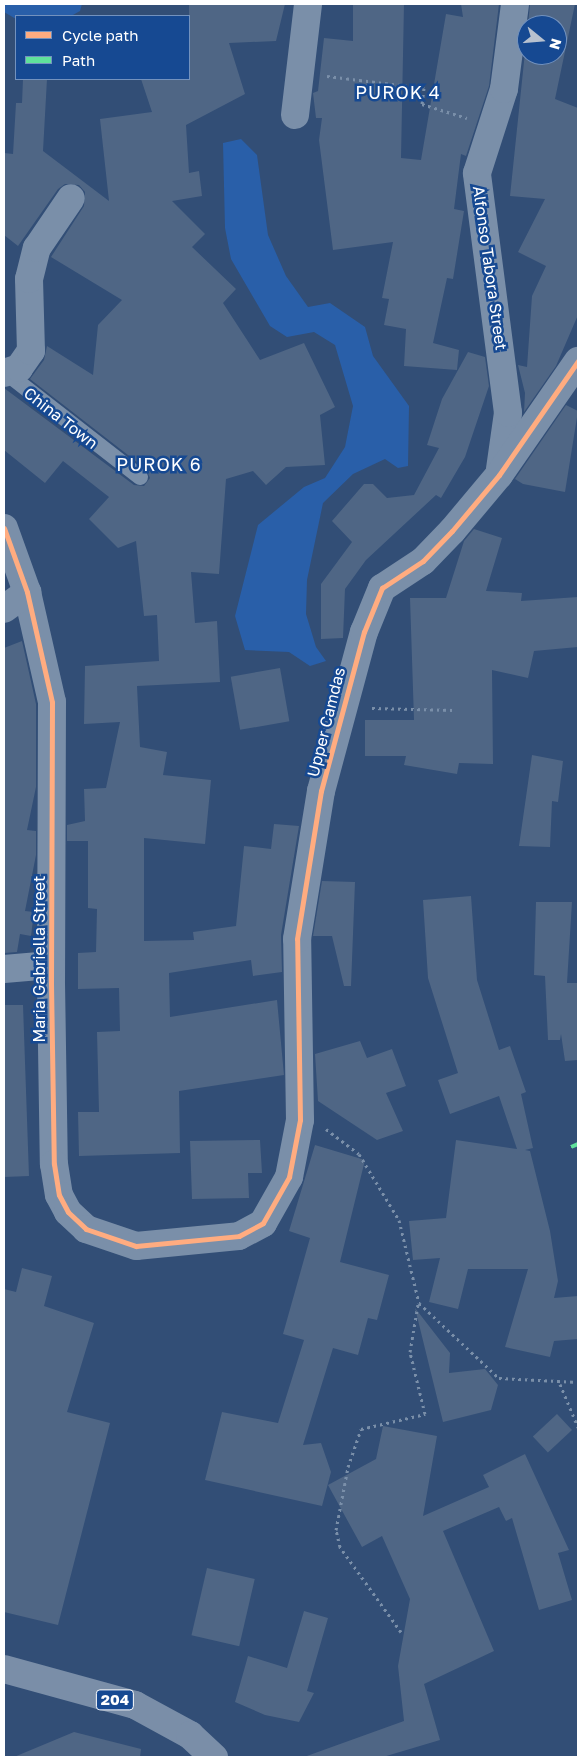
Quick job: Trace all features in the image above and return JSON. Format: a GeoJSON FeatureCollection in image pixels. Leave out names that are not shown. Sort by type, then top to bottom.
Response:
{"type":"FeatureCollection","features":[{"type":"Feature","properties":{"kind":"highway","name":"204"},"geometry":{"type":"LineString","coordinates":[[4,1669],[135,1705],[190,1734],[214,1757]]}},
{"type":"Feature","properties":{"kind":"street"},"geometry":{"type":"LineString","coordinates":[[295,115],[308,4]]}},
{"type":"Feature","properties":{"kind":"street","name":"Alfonso Tabora Street"},"geometry":{"type":"LineString","coordinates":[[499,475],[508,413],[477,172],[504,89],[515,4]]}},
{"type":"Feature","properties":{"kind":"street"},"geometry":{"type":"LineString","coordinates":[[6,374],[31,351],[29,279],[37,248],[71,198]]}},
{"type":"Feature","properties":{"kind":"street","name":"Upper Camdas"},"geometry":{"type":"LineString","coordinates":[[239,1236],[263,1222],[289,1177],[300,1120],[298,939],[321,792],[341,707],[382,588],[423,561],[499,475],[578,362]]}},
{"type":"Feature","properties":{"kind":"street","name":"Maria Gabriella Street"},"geometry":{"type":"LineString","coordinates":[[4,528],[27,592],[52,702],[51,965],[54,1164],[59,1195],[68,1212],[86,1229],[136,1246],[239,1236]]}},
{"type":"Feature","properties":{"kind":"street"},"geometry":{"type":"LineString","coordinates":[[4,609],[27,592]]}},
{"type":"Feature","properties":{"kind":"street"},"geometry":{"type":"LineString","coordinates":[[4,969],[51,965]]}},
{"type":"Feature","properties":{"kind":"lane","name":"China Town"},"geometry":{"type":"LineString","coordinates":[[6,374],[140,477]]}},
{"type":"Feature","properties":{"kind":"path"},"geometry":{"type":"LineString","coordinates":[[299,73],[424,88],[422,104],[492,126]]}},
{"type":"Feature","properties":{"kind":"path"},"geometry":{"type":"LineString","coordinates":[[341,707],[454,710]]}},
{"type":"Feature","properties":{"kind":"path"},"geometry":{"type":"LineString","coordinates":[[325,1127],[359,1154],[399,1220],[418,1303],[410,1352],[425,1414],[361,1428],[348,1467],[336,1530],[340,1547],[401,1632]]}},
{"type":"Feature","properties":{"kind":"path"},"geometry":{"type":"LineString","coordinates":[[418,1303],[499,1378],[560,1384],[578,1382]]}},
{"type":"Feature","properties":{"kind":"path"},"geometry":{"type":"LineString","coordinates":[[560,1384],[578,1427]]}},
{"type":"Feature","properties":{"kind":"shaded area"},"geometry":{"type":"Polygon","coordinates":[[[4,4],[82,4],[80,11],[73,15],[15,15],[15,18],[4,12],[4,4]]]}},
{"type":"Feature","properties":{"kind":"shaded area"},"geometry":{"type":"Polygon","coordinates":[[[241,139],[257,155],[268,235],[286,276],[308,307],[330,303],[365,327],[373,356],[409,406],[408,466],[398,468],[385,459],[353,474],[323,503],[307,580],[306,614],[316,647],[326,661],[310,666],[289,652],[245,650],[235,616],[258,525],[304,487],[325,478],[345,447],[353,406],[335,345],[314,332],[287,337],[270,326],[231,259],[225,228],[223,143],[241,139]]]}},
{"type":"Feature","properties":{"kind":"building"},"geometry":{"type":"Polygon","coordinates":[[[189,4],[285,4],[276,41],[229,43],[245,94],[186,125],[189,173],[199,171],[202,196],[172,201],[205,234],[192,247],[236,289],[223,303],[260,360],[304,343],[335,407],[320,415],[325,465],[286,467],[266,485],[253,471],[226,479],[219,574],[191,572],[195,623],[217,621],[220,682],[137,686],[140,747],[167,752],[163,775],[211,780],[205,844],[144,838],[144,941],[194,940],[193,932],[236,926],[244,846],[271,849],[274,824],[299,826],[281,935],[282,972],[253,976],[251,960],[169,973],[170,1017],[277,1000],[284,1075],[179,1091],[180,1153],[79,1156],[78,1112],[99,1112],[97,1032],[120,1031],[119,988],[78,989],[78,953],[96,952],[97,909],[88,908],[88,841],[67,841],[67,825],[85,821],[84,789],[106,788],[120,722],[84,724],[85,666],[159,661],[157,615],[144,616],[136,541],[118,548],[89,519],[109,497],[63,461],[45,483],[4,450],[4,388],[134,485],[144,486],[150,478],[146,469],[30,379],[44,360],[47,346],[93,375],[98,325],[122,300],[51,257],[84,206],[85,192],[79,185],[65,184],[58,189],[18,246],[4,235],[4,153],[13,154],[16,103],[22,103],[23,80],[47,80],[43,151],[109,201],[100,119],[152,112],[141,80],[190,80],[189,4]]]}},
{"type":"Feature","properties":{"kind":"building"},"geometry":{"type":"Polygon","coordinates":[[[353,4],[404,4],[401,158],[421,160],[446,14],[463,17],[461,4],[499,4],[489,86],[466,156],[461,154],[454,209],[464,211],[453,279],[447,278],[433,343],[459,350],[457,370],[404,366],[406,329],[384,325],[389,299],[382,298],[393,242],[333,250],[319,140],[322,118],[316,118],[313,93],[318,91],[324,38],[353,41],[353,4]]]}},
{"type":"Feature","properties":{"kind":"building"},"geometry":{"type":"Polygon","coordinates":[[[530,4],[575,4],[567,42],[567,15],[529,15],[530,4]]]}},
{"type":"Feature","properties":{"kind":"building"},"geometry":{"type":"Polygon","coordinates":[[[524,65],[562,65],[555,99],[578,108],[578,315],[556,366],[524,412],[525,393],[518,365],[527,367],[532,296],[546,266],[518,252],[545,199],[510,196],[524,65]]]}},
{"type":"Feature","properties":{"kind":"building"},"geometry":{"type":"Polygon","coordinates":[[[468,352],[485,357],[489,386],[465,457],[441,498],[436,495],[366,560],[345,589],[343,638],[321,639],[321,584],[352,542],[332,521],[364,484],[373,484],[387,498],[414,495],[439,448],[427,445],[442,399],[468,352]]]}},
{"type":"Feature","properties":{"kind":"building"},"geometry":{"type":"Polygon","coordinates":[[[566,405],[578,411],[565,492],[523,484],[515,479],[566,405]]]}},
{"type":"Feature","properties":{"kind":"building"},"geometry":{"type":"Polygon","coordinates":[[[474,529],[502,538],[486,591],[522,593],[521,601],[578,597],[578,647],[534,651],[528,678],[492,670],[493,764],[459,763],[457,774],[404,765],[406,756],[365,756],[365,720],[414,720],[410,598],[446,598],[464,541],[474,529]]]}},
{"type":"Feature","properties":{"kind":"building"},"geometry":{"type":"Polygon","coordinates":[[[22,641],[36,704],[36,787],[27,830],[36,831],[36,855],[25,911],[34,912],[31,936],[20,934],[17,952],[4,953],[4,648],[22,641]]]}},
{"type":"Feature","properties":{"kind":"building"},"geometry":{"type":"Polygon","coordinates":[[[280,668],[289,721],[240,730],[231,677],[280,668]]]}},
{"type":"Feature","properties":{"kind":"building"},"geometry":{"type":"Polygon","coordinates":[[[532,755],[563,761],[558,802],[552,801],[550,847],[519,846],[532,755]]]}},
{"type":"Feature","properties":{"kind":"building"},"geometry":{"type":"Polygon","coordinates":[[[322,881],[355,882],[351,986],[344,986],[332,936],[313,936],[322,881]]]}},
{"type":"Feature","properties":{"kind":"building"},"geometry":{"type":"Polygon","coordinates":[[[471,896],[477,980],[499,1050],[510,1046],[526,1092],[521,1094],[533,1148],[525,1150],[530,1151],[550,1231],[558,1281],[554,1298],[578,1296],[578,1339],[554,1341],[550,1357],[505,1347],[528,1269],[468,1269],[458,1309],[429,1302],[440,1258],[413,1260],[409,1221],[446,1218],[456,1140],[517,1149],[499,1096],[450,1114],[438,1080],[458,1073],[428,978],[423,900],[471,896]]]}},
{"type":"Feature","properties":{"kind":"building"},"geometry":{"type":"Polygon","coordinates":[[[536,902],[572,902],[567,983],[578,983],[578,1060],[565,1061],[561,1034],[560,1040],[548,1040],[545,976],[534,975],[536,902]]]}},
{"type":"Feature","properties":{"kind":"building"},"geometry":{"type":"Polygon","coordinates":[[[4,1005],[23,1005],[29,1176],[4,1177],[4,1005]]]}},
{"type":"Feature","properties":{"kind":"building"},"geometry":{"type":"Polygon","coordinates":[[[360,1041],[367,1058],[392,1049],[406,1086],[386,1093],[403,1131],[377,1140],[318,1101],[315,1054],[360,1041]]]}},
{"type":"Feature","properties":{"kind":"building"},"geometry":{"type":"Polygon","coordinates":[[[260,1140],[262,1173],[248,1173],[249,1198],[192,1199],[190,1141],[260,1140]]]}},
{"type":"Feature","properties":{"kind":"building"},"geometry":{"type":"Polygon","coordinates":[[[315,1145],[365,1160],[340,1262],[389,1275],[377,1320],[368,1318],[358,1355],[333,1348],[303,1445],[321,1443],[331,1472],[322,1506],[205,1480],[222,1412],[278,1423],[304,1340],[283,1334],[310,1238],[289,1231],[315,1145]]]}},
{"type":"Feature","properties":{"kind":"building"},"geometry":{"type":"Polygon","coordinates":[[[22,1268],[52,1276],[44,1306],[94,1323],[67,1412],[110,1423],[58,1625],[4,1612],[4,1289],[16,1292],[22,1268]]]}},
{"type":"Feature","properties":{"kind":"building"},"geometry":{"type":"Polygon","coordinates":[[[415,1308],[450,1353],[449,1373],[485,1369],[498,1385],[491,1410],[443,1422],[415,1308]]]}},
{"type":"Feature","properties":{"kind":"building"},"geometry":{"type":"Polygon","coordinates":[[[557,1414],[572,1430],[548,1453],[533,1437],[557,1414]]]}},
{"type":"Feature","properties":{"kind":"building"},"geometry":{"type":"Polygon","coordinates":[[[383,1426],[437,1436],[423,1516],[489,1487],[483,1475],[525,1454],[569,1550],[558,1553],[572,1600],[539,1610],[512,1518],[506,1521],[499,1507],[443,1531],[494,1651],[424,1684],[440,1740],[383,1757],[304,1757],[404,1721],[398,1666],[410,1599],[382,1536],[362,1547],[328,1485],[376,1459],[383,1426]]]}},
{"type":"Feature","properties":{"kind":"building"},"geometry":{"type":"Polygon","coordinates":[[[207,1568],[255,1579],[239,1646],[191,1635],[207,1568]]]}},
{"type":"Feature","properties":{"kind":"building"},"geometry":{"type":"Polygon","coordinates":[[[304,1611],[328,1618],[307,1691],[314,1693],[299,1722],[265,1715],[235,1702],[248,1656],[287,1668],[304,1611]]]}},
{"type":"Feature","properties":{"kind":"building"},"geometry":{"type":"Polygon","coordinates":[[[74,1732],[141,1749],[140,1757],[14,1757],[74,1732]]]}},
{"type":"Feature","properties":{"kind":"marked path"},"geometry":{"type":"LineString","coordinates":[[571,1147],[578,1144]]}},
{"type":"Feature","properties":{"kind":"cycle path"},"geometry":{"type":"LineString","coordinates":[[4,528],[27,592],[52,702],[51,983],[54,1164],[59,1195],[68,1212],[86,1229],[136,1246],[239,1236],[263,1223],[289,1177],[300,1120],[297,939],[321,791],[364,632],[382,588],[423,561],[452,531],[499,475],[578,361]]}},
{"type":"Feature","properties":{"kind":"district","name":"PUROK 4"},"geometry":{"type":"Point","coordinates":[398,92]}},
{"type":"Feature","properties":{"kind":"district","name":"PUROK 6"},"geometry":{"type":"Point","coordinates":[159,464]}}]}
